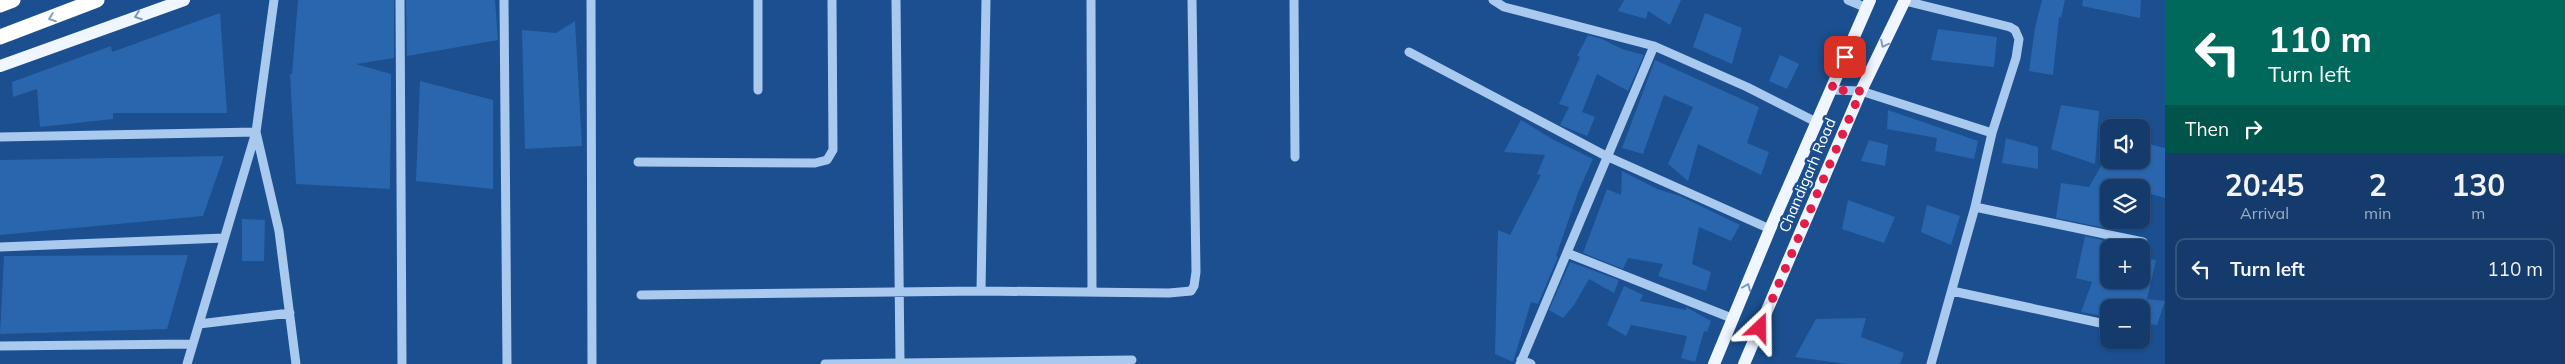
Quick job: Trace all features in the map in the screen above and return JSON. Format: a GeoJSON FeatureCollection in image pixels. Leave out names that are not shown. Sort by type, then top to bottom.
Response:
{"type":"FeatureCollection","features":[{"type":"Feature","properties":{"kind":"highway"},"geometry":{"type":"LineString","coordinates":[[0,5],[13,0]]}},
{"type":"Feature","properties":{"kind":"highway"},"geometry":{"type":"LineString","coordinates":[[0,37],[97,0]]}},
{"type":"Feature","properties":{"kind":"main road"},"geometry":{"type":"LineString","coordinates":[[0,66],[184,0]]}},
{"type":"Feature","properties":{"kind":"main road","name":"Chandigarh Road"},"geometry":{"type":"LineString","coordinates":[[1744,364],[1861,91],[1905,1]]}},
{"type":"Feature","properties":{"kind":"main road","name":"Chandigarh Road"},"geometry":{"type":"LineString","coordinates":[[1714,364],[1770,229],[1868,4]]}},
{"type":"Feature","properties":{"kind":"street"},"geometry":{"type":"LineString","coordinates":[[187,364],[256,132],[274,0]]}},
{"type":"Feature","properties":{"kind":"street"},"geometry":{"type":"LineString","coordinates":[[400,0],[402,364]]}},
{"type":"Feature","properties":{"kind":"street"},"geometry":{"type":"LineString","coordinates":[[504,0],[507,364]]}},
{"type":"Feature","properties":{"kind":"street"},"geometry":{"type":"LineString","coordinates":[[591,0],[592,364]]}},
{"type":"Feature","properties":{"kind":"street"},"geometry":{"type":"LineString","coordinates":[[758,0],[758,90]]}},
{"type":"Feature","properties":{"kind":"street"},"geometry":{"type":"LineString","coordinates":[[638,162],[815,163],[827,160],[833,150],[832,0]]}},
{"type":"Feature","properties":{"kind":"street"},"geometry":{"type":"LineString","coordinates":[[896,0],[900,362]]}},
{"type":"Feature","properties":{"kind":"street"},"geometry":{"type":"LineString","coordinates":[[981,291],[986,0]]}},
{"type":"Feature","properties":{"kind":"street"},"geometry":{"type":"LineString","coordinates":[[1091,0],[1092,292]]}},
{"type":"Feature","properties":{"kind":"street"},"geometry":{"type":"LineString","coordinates":[[641,295],[981,291],[1183,293],[1190,291],[1194,286],[1196,272],[1192,0]]}},
{"type":"Feature","properties":{"kind":"street"},"geometry":{"type":"LineString","coordinates":[[1294,0],[1295,157]]}},
{"type":"Feature","properties":{"kind":"street"},"geometry":{"type":"LineString","coordinates":[[1493,0],[1504,7],[1654,46],[1747,87],[1816,122]]}},
{"type":"Feature","properties":{"kind":"street"},"geometry":{"type":"LineString","coordinates":[[1848,0],[1868,4]]}},
{"type":"Feature","properties":{"kind":"street"},"geometry":{"type":"LineString","coordinates":[[1905,1],[2010,27],[2018,34],[2019,46],[1992,133],[1975,207],[1931,364]]}},
{"type":"Feature","properties":{"kind":"street"},"geometry":{"type":"LineString","coordinates":[[1531,364],[1520,362],[1568,253],[1606,156],[1654,46]]}},
{"type":"Feature","properties":{"kind":"street"},"geometry":{"type":"LineString","coordinates":[[1409,52],[1606,156],[1770,229]]}},
{"type":"Feature","properties":{"kind":"street"},"geometry":{"type":"LineString","coordinates":[[1831,90],[1861,91],[1992,133]]}},
{"type":"Feature","properties":{"kind":"street"},"geometry":{"type":"LineString","coordinates":[[0,137],[256,132]]}},
{"type":"Feature","properties":{"kind":"street"},"geometry":{"type":"LineString","coordinates":[[256,132],[279,231],[296,364]]}},
{"type":"Feature","properties":{"kind":"street"},"geometry":{"type":"LineString","coordinates":[[1975,207],[2129,239]]}},
{"type":"Feature","properties":{"kind":"street"},"geometry":{"type":"LineString","coordinates":[[0,247],[224,238]]}},
{"type":"Feature","properties":{"kind":"street"},"geometry":{"type":"LineString","coordinates":[[1568,253],[1734,319]]}},
{"type":"Feature","properties":{"kind":"street"},"geometry":{"type":"LineString","coordinates":[[1952,291],[2100,323]]}},
{"type":"Feature","properties":{"kind":"street"},"geometry":{"type":"LineString","coordinates":[[199,324],[290,313]]}},
{"type":"Feature","properties":{"kind":"street"},"geometry":{"type":"LineString","coordinates":[[0,346],[193,344]]}},
{"type":"Feature","properties":{"kind":"street"},"geometry":{"type":"LineString","coordinates":[[825,364],[1132,360]]}},
{"type":"Feature","properties":{"kind":"building"},"geometry":{"type":"Polygon","coordinates":[[[298,0],[394,0],[394,58],[356,64],[391,74],[390,189],[296,184],[290,74],[292,74],[298,0]]]}},
{"type":"Feature","properties":{"kind":"building"},"geometry":{"type":"Polygon","coordinates":[[[406,0],[495,0],[498,40],[407,56],[406,0]]]}},
{"type":"Feature","properties":{"kind":"building"},"geometry":{"type":"Polygon","coordinates":[[[1624,0],[1681,0],[1670,25],[1648,11],[1646,19],[1618,11],[1624,0]]]}},
{"type":"Feature","properties":{"kind":"building"},"geometry":{"type":"Polygon","coordinates":[[[2042,0],[2065,0],[2061,18],[2059,17],[2053,75],[2029,71],[2035,28],[2042,0]]]}},
{"type":"Feature","properties":{"kind":"building"},"geometry":{"type":"Polygon","coordinates":[[[2083,0],[2141,0],[2140,18],[2082,6],[2083,0]]]}},
{"type":"Feature","properties":{"kind":"building"},"geometry":{"type":"Polygon","coordinates":[[[220,13],[227,113],[113,113],[113,119],[40,127],[37,89],[13,97],[12,82],[111,46],[112,52],[220,13]]]}},
{"type":"Feature","properties":{"kind":"building"},"geometry":{"type":"Polygon","coordinates":[[[1705,13],[1742,28],[1732,64],[1693,47],[1705,13]]]}},
{"type":"Feature","properties":{"kind":"building"},"geometry":{"type":"Polygon","coordinates":[[[575,21],[582,146],[525,149],[522,30],[556,33],[575,21]]]}},
{"type":"Feature","properties":{"kind":"building"},"geometry":{"type":"Polygon","coordinates":[[[1938,29],[1997,37],[1994,67],[1931,60],[1938,29]]]}},
{"type":"Feature","properties":{"kind":"building"},"geometry":{"type":"Polygon","coordinates":[[[1588,35],[1602,39],[1622,49],[1644,55],[1628,91],[1597,74],[1582,112],[1595,117],[1587,136],[1560,125],[1569,107],[1559,104],[1580,57],[1577,56],[1588,35]]]}},
{"type":"Feature","properties":{"kind":"building"},"geometry":{"type":"Polygon","coordinates":[[[1780,55],[1799,64],[1787,89],[1769,81],[1780,55]]]}},
{"type":"Feature","properties":{"kind":"building"},"geometry":{"type":"Polygon","coordinates":[[[1655,60],[1759,107],[1747,143],[1769,152],[1761,175],[1698,144],[1688,181],[1668,164],[1693,107],[1664,95],[1643,154],[1622,148],[1655,60]]]}},
{"type":"Feature","properties":{"kind":"building"},"geometry":{"type":"Polygon","coordinates":[[[420,81],[493,100],[493,189],[416,181],[420,81]]]}},
{"type":"Feature","properties":{"kind":"building"},"geometry":{"type":"Polygon","coordinates":[[[2061,105],[2099,111],[2095,164],[2051,149],[2061,105]]]}},
{"type":"Feature","properties":{"kind":"building"},"geometry":{"type":"Polygon","coordinates":[[[1888,110],[1978,141],[1974,159],[1935,151],[1937,138],[1887,129],[1888,110]]]}},
{"type":"Feature","properties":{"kind":"building"},"geometry":{"type":"Polygon","coordinates":[[[1521,120],[1552,139],[1593,159],[1579,190],[1556,256],[1558,257],[1538,304],[1531,302],[1513,362],[1495,354],[1498,230],[1510,235],[1541,175],[1537,174],[1545,155],[1504,152],[1521,120]]]}},
{"type":"Feature","properties":{"kind":"building"},"geometry":{"type":"Polygon","coordinates":[[[2006,138],[2038,147],[2038,169],[2002,163],[2006,138]]]}},
{"type":"Feature","properties":{"kind":"building"},"geometry":{"type":"Polygon","coordinates":[[[1869,140],[1888,145],[1885,166],[1861,161],[1869,140]]]}},
{"type":"Feature","properties":{"kind":"building"},"geometry":{"type":"Polygon","coordinates":[[[2150,144],[2165,148],[2165,198],[2150,194],[2150,179],[2100,179],[2100,227],[2056,218],[2061,183],[2089,187],[2100,168],[2150,169],[2150,144]]]}},
{"type":"Feature","properties":{"kind":"building"},"geometry":{"type":"Polygon","coordinates":[[[224,156],[203,216],[0,235],[0,160],[224,156]]]}},
{"type":"Feature","properties":{"kind":"building"},"geometry":{"type":"Polygon","coordinates":[[[1622,171],[1657,189],[1680,196],[1740,225],[1731,241],[1699,227],[1692,264],[1711,272],[1706,291],[1658,276],[1663,264],[1628,258],[1623,269],[1583,253],[1607,189],[1621,195],[1622,171]]]}},
{"type":"Feature","properties":{"kind":"building"},"geometry":{"type":"Polygon","coordinates":[[[1848,200],[1895,217],[1884,243],[1842,229],[1848,200]]]}},
{"type":"Feature","properties":{"kind":"building"},"geometry":{"type":"Polygon","coordinates":[[[1927,205],[1960,216],[1951,245],[1921,232],[1927,205]]]}},
{"type":"Feature","properties":{"kind":"building"},"geometry":{"type":"Polygon","coordinates":[[[242,219],[265,220],[264,261],[242,261],[242,219]]]}},
{"type":"Feature","properties":{"kind":"building"},"geometry":{"type":"Polygon","coordinates":[[[2085,236],[2100,240],[2100,289],[2149,289],[2147,299],[2100,299],[2100,315],[2081,312],[2092,282],[2076,278],[2085,236]]]}},
{"type":"Feature","properties":{"kind":"building"},"geometry":{"type":"Polygon","coordinates":[[[188,255],[167,329],[0,334],[4,256],[188,255]]]}},
{"type":"Feature","properties":{"kind":"building"},"geometry":{"type":"Polygon","coordinates":[[[2150,259],[2156,260],[2150,286],[2150,259]]]}},
{"type":"Feature","properties":{"kind":"building"},"geometry":{"type":"Polygon","coordinates":[[[1570,262],[1619,280],[1614,293],[1589,279],[1574,305],[1563,318],[1549,310],[1570,262]]]}},
{"type":"Feature","properties":{"kind":"building"},"geometry":{"type":"Polygon","coordinates":[[[1624,286],[1643,295],[1640,301],[1686,310],[1686,307],[1711,321],[1707,332],[1704,331],[1695,362],[1681,358],[1687,336],[1631,325],[1626,336],[1607,325],[1624,286]]]}},
{"type":"Feature","properties":{"kind":"building"},"geometry":{"type":"Polygon","coordinates":[[[2150,299],[2165,301],[2157,325],[2150,324],[2150,299]]]}},
{"type":"Feature","properties":{"kind":"building"},"geometry":{"type":"Polygon","coordinates":[[[1866,318],[1861,337],[1904,353],[1900,364],[1847,364],[1795,357],[1816,319],[1866,318]]]}},
{"type":"Feature","properties":{"kind":"route"},"geometry":{"type":"LineString","coordinates":[[1760,328],[1861,91],[1831,90],[1845,57]]}}]}
